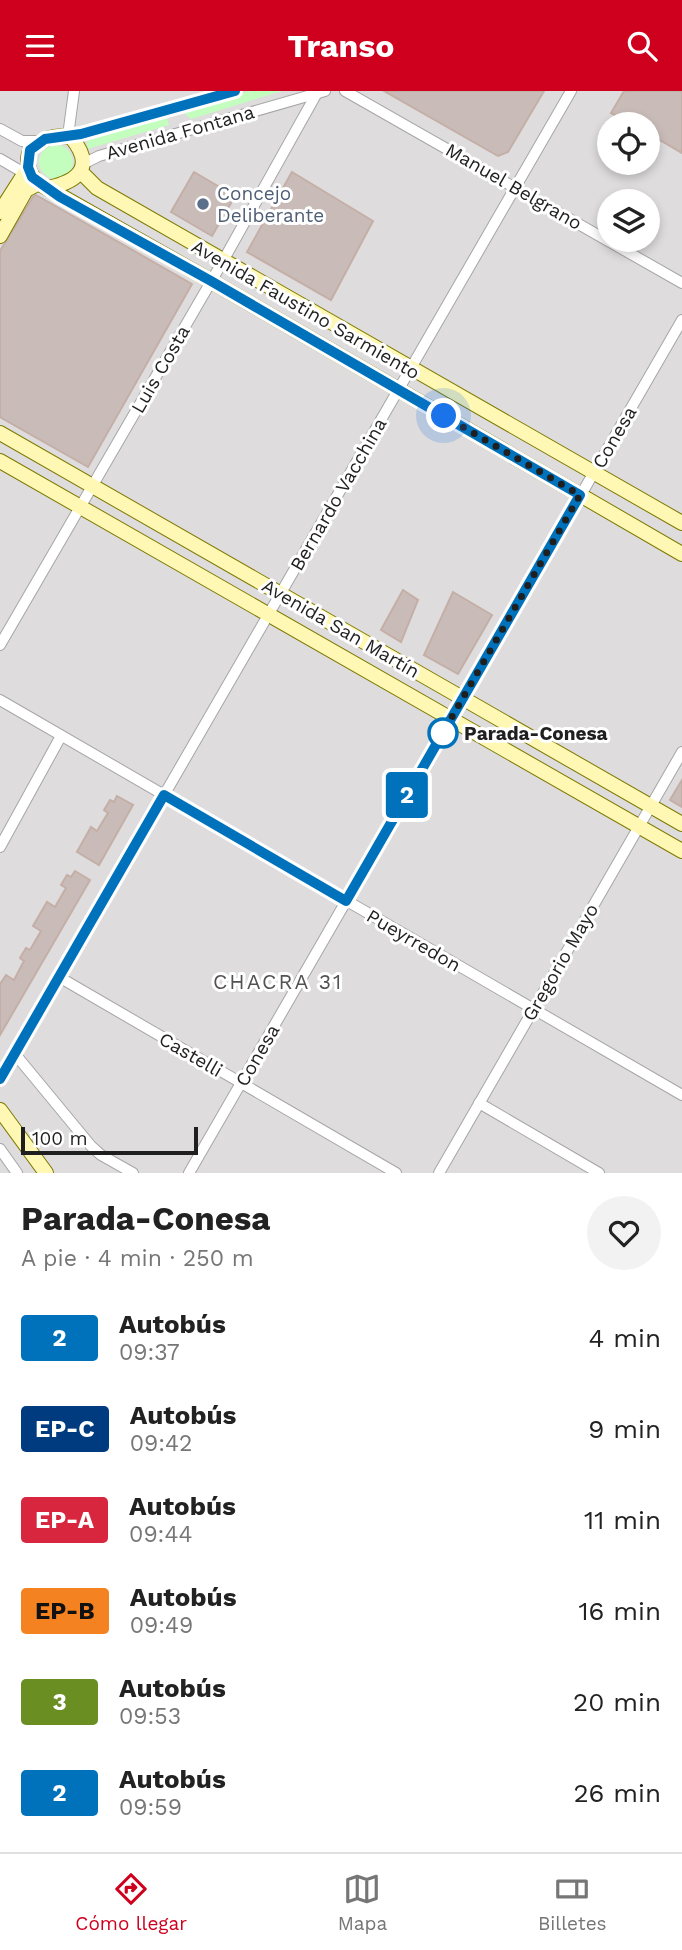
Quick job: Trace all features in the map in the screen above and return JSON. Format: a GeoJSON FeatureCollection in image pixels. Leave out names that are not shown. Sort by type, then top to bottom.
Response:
{"type":"FeatureCollection","features":[{"type":"Feature","properties":{"kind":"street"},"geometry":{"type":"LineString","coordinates":[[0,129],[22,141],[69,136],[74,91]]}},
{"type":"Feature","properties":{"kind":"street","name":"Avenida Fontana"},"geometry":{"type":"LineString","coordinates":[[69,136],[235,91]]}},
{"type":"Feature","properties":{"kind":"street","name":"Manuel Belgrano"},"geometry":{"type":"LineString","coordinates":[[345,91],[682,283]]}},
{"type":"Feature","properties":{"kind":"street","name":"Bernardo Vacchina"},"geometry":{"type":"LineString","coordinates":[[2,1072],[571,91]]}},
{"type":"Feature","properties":{"kind":"street","name":"Avenida Fontana"},"geometry":{"type":"LineString","coordinates":[[82,168],[99,156],[320,92]]}},
{"type":"Feature","properties":{"kind":"street","name":"Luis Costa"},"geometry":{"type":"LineString","coordinates":[[0,645],[320,92]]}},
{"type":"Feature","properties":{"kind":"street","name":"Avenida Faustino Sarmiento"},"geometry":{"type":"LineString","coordinates":[[69,136],[80,149],[82,168],[97,188],[682,523]]}},
{"type":"Feature","properties":{"kind":"street"},"geometry":{"type":"LineString","coordinates":[[0,236],[34,178],[30,150],[39,141]]}},
{"type":"Feature","properties":{"kind":"street","name":"Avenida Faustino Sarmiento"},"geometry":{"type":"LineString","coordinates":[[0,159],[34,178],[60,197],[211,281],[682,554]]}},
{"type":"Feature","properties":{"kind":"street"},"geometry":{"type":"LineString","coordinates":[[34,178],[69,182],[82,168]]}},
{"type":"Feature","properties":{"kind":"street"},"geometry":{"type":"LineString","coordinates":[[0,212],[34,178]]}},
{"type":"Feature","properties":{"kind":"street","name":"Conesa"},"geometry":{"type":"LineString","coordinates":[[189,1173],[682,320]]}},
{"type":"Feature","properties":{"kind":"street","name":"Avenida San Martín"},"geometry":{"type":"LineString","coordinates":[[0,433],[682,824]]}},
{"type":"Feature","properties":{"kind":"street","name":"Avenida San Martín"},"geometry":{"type":"LineString","coordinates":[[0,461],[682,851]]}},
{"type":"Feature","properties":{"kind":"street","name":"Pueyrredon"},"geometry":{"type":"LineString","coordinates":[[0,700],[682,1095]]}},
{"type":"Feature","properties":{"kind":"street"},"geometry":{"type":"LineString","coordinates":[[0,847],[61,736]]}},
{"type":"Feature","properties":{"kind":"street","name":"Gregorio Mayo"},"geometry":{"type":"LineString","coordinates":[[439,1173],[682,752]]}},
{"type":"Feature","properties":{"kind":"street","name":"Castelli"},"geometry":{"type":"LineString","coordinates":[[59,977],[396,1173]]}},
{"type":"Feature","properties":{"kind":"street"},"geometry":{"type":"LineString","coordinates":[[15,1053],[91,1146],[133,1173]]}},
{"type":"Feature","properties":{"kind":"street"},"geometry":{"type":"LineString","coordinates":[[479,1103],[599,1173]]}},
{"type":"Feature","properties":{"kind":"street"},"geometry":{"type":"LineString","coordinates":[[0,1109],[46,1173]]}},
{"type":"Feature","properties":{"kind":"street"},"geometry":{"type":"LineString","coordinates":[[0,1149],[17,1173]]}},
{"type":"Feature","properties":{"kind":"shaded area"},"geometry":{"type":"Polygon","coordinates":[[[0,91],[682,91],[682,1173],[0,1173],[0,91]]]}},
{"type":"Feature","properties":{"kind":"green space"},"geometry":{"type":"Polygon","coordinates":[[[249,91],[282,91],[191,119],[184,113],[187,110],[249,91]]]}},
{"type":"Feature","properties":{"kind":"green space"},"geometry":{"type":"Polygon","coordinates":[[[166,115],[169,125],[87,149],[87,141],[166,115]]]}},
{"type":"Feature","properties":{"kind":"green space"},"geometry":{"type":"Polygon","coordinates":[[[56,145],[68,150],[73,162],[68,174],[56,179],[44,174],[39,162],[44,150],[56,145]]]}},
{"type":"Feature","properties":{"kind":"building"},"geometry":{"type":"Polygon","coordinates":[[[384,91],[544,91],[508,152],[498,156],[384,91]]]}},
{"type":"Feature","properties":{"kind":"building"},"geometry":{"type":"Polygon","coordinates":[[[624,91],[682,91],[682,153],[660,140],[660,112],[612,112],[624,91]]]}},
{"type":"Feature","properties":{"kind":"building","name":"Concejo Deliberante"},"geometry":{"type":"Polygon","coordinates":[[[194,172],[235,196],[212,236],[171,212],[194,172]]]}},
{"type":"Feature","properties":{"kind":"building"},"geometry":{"type":"Polygon","coordinates":[[[292,172],[373,221],[331,300],[247,252],[292,172]]]}},
{"type":"Feature","properties":{"kind":"building"},"geometry":{"type":"Polygon","coordinates":[[[36,195],[192,284],[88,467],[0,417],[0,251],[36,195]]]}},
{"type":"Feature","properties":{"kind":"building"},"geometry":{"type":"Polygon","coordinates":[[[403,590],[418,600],[401,642],[381,630],[403,590]]]}},
{"type":"Feature","properties":{"kind":"building"},"geometry":{"type":"Polygon","coordinates":[[[453,592],[492,615],[458,674],[424,655],[453,592]]]}},
{"type":"Feature","properties":{"kind":"building"},"geometry":{"type":"Polygon","coordinates":[[[682,780],[682,807],[670,800],[682,780]]]}},
{"type":"Feature","properties":{"kind":"building"},"geometry":{"type":"Polygon","coordinates":[[[117,796],[133,805],[99,865],[77,852],[91,827],[97,831],[108,813],[104,810],[110,800],[114,802],[117,796]]]}},
{"type":"Feature","properties":{"kind":"building"},"geometry":{"type":"Polygon","coordinates":[[[75,871],[90,880],[0,1035],[0,984],[6,975],[14,980],[24,961],[20,958],[26,948],[30,950],[41,931],[33,926],[47,902],[55,907],[66,888],[61,885],[67,875],[71,877],[75,871]]]}},
{"type":"Feature","properties":{"kind":"bus line","name":"2"},"geometry":{"type":"LineString","coordinates":[[0,1079],[164,795],[346,901],[580,495],[211,281],[60,197],[32,177],[28,167],[30,150],[39,141],[62,136],[71,137],[235,91]]}},
{"type":"Feature","properties":{"kind":"place","name":"Concejo Deliberante"},"geometry":{"type":"Point","coordinates":[203,204]}},
{"type":"Feature","properties":{"kind":"place","name":"Parada-Conesa"},"geometry":{"type":"Point","coordinates":[443,733]}},
{"type":"Feature","properties":{"kind":"district","name":"CHACRA 31"},"geometry":{"type":"Point","coordinates":[278,982]}},
{"type":"Feature","properties":{"kind":"route"},"geometry":{"type":"LineString","coordinates":[[443,733],[438,741],[580,495],[444,416]]}}]}
